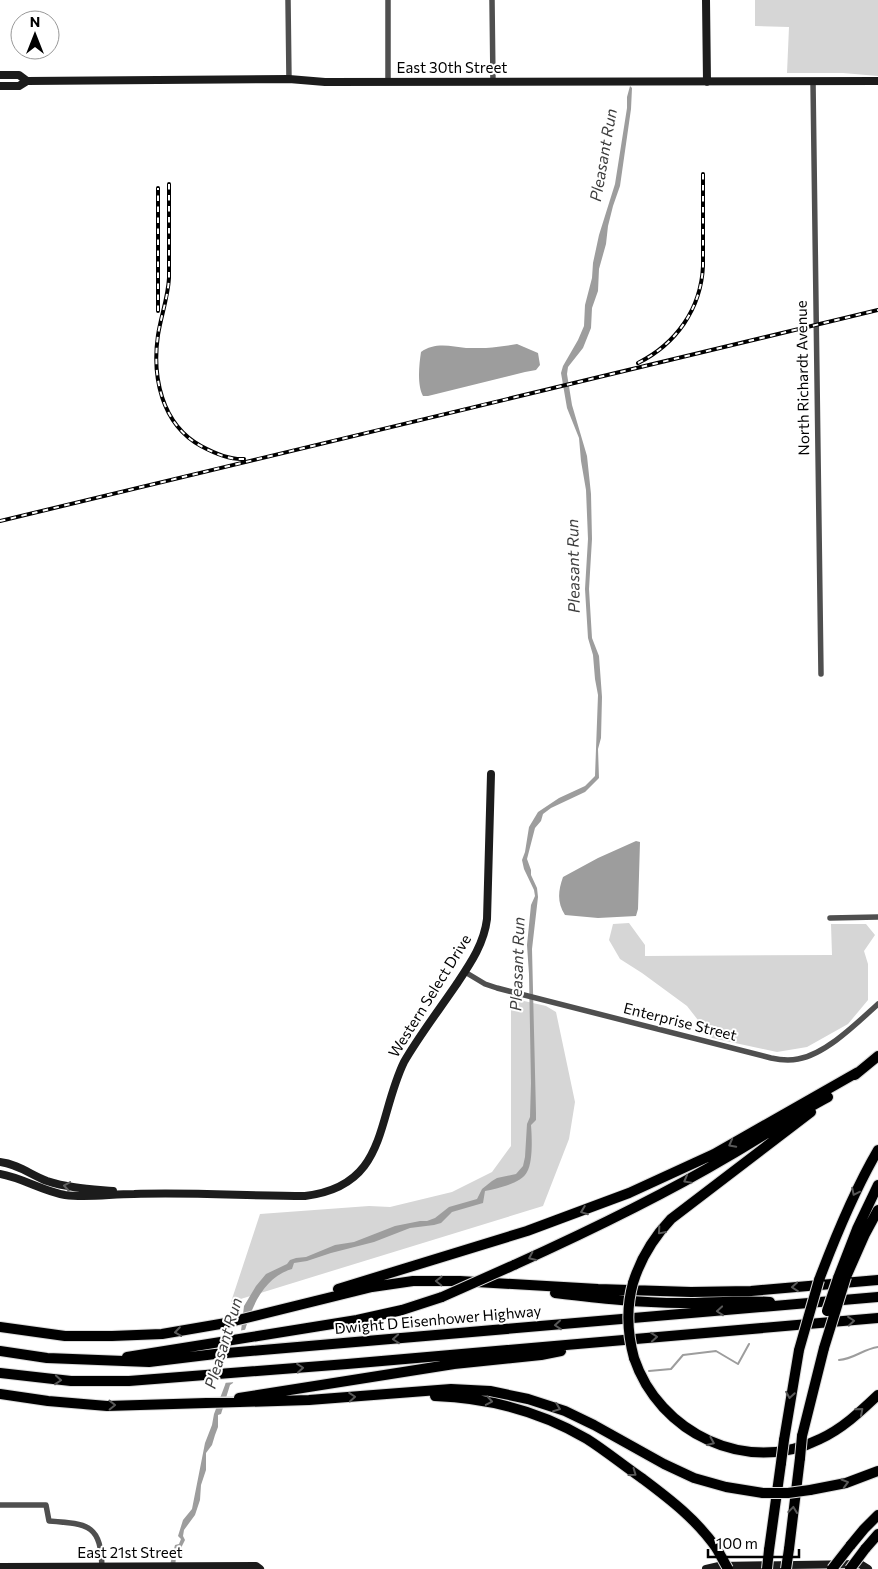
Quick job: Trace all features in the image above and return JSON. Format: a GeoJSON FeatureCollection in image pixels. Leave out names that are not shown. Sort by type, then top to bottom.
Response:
{"type":"FeatureCollection","features":[{"type":"Feature","properties":{"kind":"highway"},"geometry":{"type":"LineString","coordinates":[[878,1056],[807,1115],[671,1219],[653,1240],[640,1262],[629,1300],[628,1322],[634,1358],[641,1376],[653,1396],[670,1416],[684,1427],[709,1442],[728,1448],[747,1452],[787,1450],[819,1440],[840,1428],[878,1396]]}},
{"type":"Feature","properties":{"kind":"highway"},"geometry":{"type":"LineString","coordinates":[[4,1328],[65,1336],[132,1336],[177,1332],[226,1323],[268,1312],[320,1294],[527,1231],[629,1194],[722,1149],[858,1072]]}},
{"type":"Feature","properties":{"kind":"highway"},"geometry":{"type":"LineString","coordinates":[[106,1361],[381,1316],[442,1297],[514,1265],[669,1190],[828,1097]]}},
{"type":"Feature","properties":{"kind":"highway"},"geometry":{"type":"LineString","coordinates":[[767,1569],[784,1440],[799,1350],[818,1280],[834,1239],[851,1200],[878,1150]]}},
{"type":"Feature","properties":{"kind":"highway"},"geometry":{"type":"LineString","coordinates":[[786,1569],[810,1380],[862,1216],[878,1185]]}},
{"type":"Feature","properties":{"kind":"highway"},"geometry":{"type":"LineString","coordinates":[[842,1278],[878,1210]]}},
{"type":"Feature","properties":{"kind":"highway"},"geometry":{"type":"LineString","coordinates":[[278,1309],[387,1284],[433,1281],[598,1290],[691,1292],[751,1291],[878,1280]]}},
{"type":"Feature","properties":{"kind":"highway"},"geometry":{"type":"LineString","coordinates":[[474,1282],[576,1296],[650,1302],[684,1303],[754,1300],[803,1304]]}},
{"type":"Feature","properties":{"kind":"highway","name":"Dwight D Eisenhower Highway"},"geometry":{"type":"LineString","coordinates":[[5,1352],[47,1358],[149,1362],[216,1354],[878,1298]]}},
{"type":"Feature","properties":{"kind":"highway"},"geometry":{"type":"LineString","coordinates":[[5,1374],[60,1381],[95,1382],[209,1376],[878,1318]]}},
{"type":"Feature","properties":{"kind":"highway"},"geometry":{"type":"LineString","coordinates":[[0,1394],[48,1401],[107,1406],[218,1402],[460,1363],[541,1355],[613,1341]]}},
{"type":"Feature","properties":{"kind":"highway"},"geometry":{"type":"LineString","coordinates":[[242,1399],[310,1400],[441,1389],[490,1391],[528,1399],[574,1415],[689,1476],[726,1487],[763,1493],[788,1493],[846,1483],[878,1471]]}},
{"type":"Feature","properties":{"kind":"highway"},"geometry":{"type":"LineString","coordinates":[[394,1394],[449,1396],[492,1402],[520,1409],[559,1424],[596,1446],[676,1503],[700,1526],[717,1549],[728,1569]]}},
{"type":"Feature","properties":{"kind":"highway"},"geometry":{"type":"LineString","coordinates":[[832,1569],[864,1528],[878,1515]]}},
{"type":"Feature","properties":{"kind":"highway"},"geometry":{"type":"LineString","coordinates":[[850,1569],[878,1534]]}},
{"type":"Feature","properties":{"kind":"main road"},"geometry":{"type":"LineString","coordinates":[[706,0],[707,82]]}},
{"type":"Feature","properties":{"kind":"main road","name":"East 30th Street"},"geometry":{"type":"LineString","coordinates":[[0,75],[19,75],[27,81]]}},
{"type":"Feature","properties":{"kind":"main road","name":"East 30th Street"},"geometry":{"type":"LineString","coordinates":[[0,86],[19,86],[27,81],[289,79],[325,82],[878,81]]}},
{"type":"Feature","properties":{"kind":"main road","name":"Western Select Drive"},"geometry":{"type":"LineString","coordinates":[[0,1174],[11,1176],[35,1187],[64,1195],[98,1196],[132,1194],[305,1196],[328,1192],[347,1182],[364,1167],[374,1151],[404,1062],[465,972],[480,946],[486,922],[491,774]]}},
{"type":"Feature","properties":{"kind":"main road","name":"Western Select Drive"},"geometry":{"type":"LineString","coordinates":[[0,1162],[17,1166],[40,1178],[60,1185],[132,1194]]}},
{"type":"Feature","properties":{"kind":"main road"},"geometry":{"type":"LineString","coordinates":[[706,1569],[719,1566],[860,1564],[868,1569]]}},
{"type":"Feature","properties":{"kind":"main road","name":"East 21st Street"},"geometry":{"type":"LineString","coordinates":[[0,1567],[256,1566],[260,1569]]}},
{"type":"Feature","properties":{"kind":"street"},"geometry":{"type":"LineString","coordinates":[[288,0],[289,79]]}},
{"type":"Feature","properties":{"kind":"street"},"geometry":{"type":"LineString","coordinates":[[388,0],[388,82]]}},
{"type":"Feature","properties":{"kind":"street"},"geometry":{"type":"LineString","coordinates":[[492,0],[493,82]]}},
{"type":"Feature","properties":{"kind":"street","name":"North Richardt Avenue"},"geometry":{"type":"LineString","coordinates":[[813,82],[821,674]]}},
{"type":"Feature","properties":{"kind":"street"},"geometry":{"type":"LineString","coordinates":[[830,918],[878,917]]}},
{"type":"Feature","properties":{"kind":"street","name":"Enterprise Street"},"geometry":{"type":"LineString","coordinates":[[465,972],[485,984],[520,994],[786,1061],[800,1059],[818,1051],[854,1025],[878,1004]]}},
{"type":"Feature","properties":{"kind":"street"},"geometry":{"type":"LineString","coordinates":[[0,1505],[46,1505],[50,1521],[84,1525],[94,1532],[99,1540],[102,1568]]}},
{"type":"Feature","properties":{"kind":"shaded area"},"geometry":{"type":"Polygon","coordinates":[[[755,0],[878,0],[878,76],[843,73],[787,73],[789,27],[755,26],[755,0]]]}},
{"type":"Feature","properties":{"kind":"shaded area","name":"Pleasant Run"},"geometry":{"type":"Polygon","coordinates":[[[630,86],[632,88],[631,109],[620,186],[613,206],[599,269],[598,291],[592,308],[591,328],[583,348],[568,367],[567,374],[572,405],[587,456],[591,494],[592,539],[589,589],[592,638],[599,656],[602,697],[601,738],[598,749],[599,778],[585,792],[551,808],[543,814],[541,821],[535,828],[527,859],[537,888],[538,897],[532,949],[536,1120],[531,1125],[532,1149],[529,1168],[524,1176],[515,1182],[485,1191],[483,1203],[452,1212],[441,1223],[410,1228],[374,1242],[294,1263],[292,1269],[277,1276],[265,1287],[249,1317],[233,1383],[230,1385],[221,1414],[218,1415],[218,1427],[212,1445],[206,1453],[206,1470],[201,1485],[200,1500],[195,1515],[184,1530],[183,1536],[185,1540],[181,1548],[183,1553],[176,1556],[175,1569],[169,1569],[175,1545],[179,1544],[181,1539],[178,1536],[183,1520],[192,1509],[205,1443],[241,1331],[244,1306],[266,1274],[287,1264],[290,1260],[306,1257],[335,1245],[354,1242],[395,1226],[435,1218],[449,1207],[477,1199],[482,1189],[492,1181],[516,1174],[523,1166],[527,1124],[530,1117],[531,1083],[527,945],[531,905],[535,896],[522,860],[529,827],[538,812],[559,798],[585,786],[595,776],[598,695],[593,655],[588,638],[585,589],[588,539],[586,490],[579,438],[567,408],[561,373],[584,326],[585,305],[592,278],[599,235],[615,184],[630,86]]]}},
{"type":"Feature","properties":{"kind":"shaded area"},"geometry":{"type":"Polygon","coordinates":[[[517,344],[538,353],[540,365],[536,370],[423,396],[419,381],[419,369],[421,352],[426,349],[437,346],[486,348],[517,344]]]}},
{"type":"Feature","properties":{"kind":"shaded area"},"geometry":{"type":"Polygon","coordinates":[[[636,841],[640,842],[638,909],[636,916],[598,918],[565,915],[559,897],[563,877],[598,858],[636,841]]]}},
{"type":"Feature","properties":{"kind":"shaded area"},"geometry":{"type":"Polygon","coordinates":[[[629,923],[645,945],[645,956],[832,955],[831,924],[866,924],[875,935],[864,951],[868,964],[868,1000],[848,1024],[807,1047],[777,1052],[712,1038],[687,1006],[620,959],[609,940],[613,924],[629,923]]]}},
{"type":"Feature","properties":{"kind":"shaded area"},"geometry":{"type":"Polygon","coordinates":[[[511,998],[546,1006],[556,1012],[575,1102],[569,1139],[543,1206],[231,1302],[260,1214],[369,1206],[390,1207],[452,1192],[492,1172],[511,1146],[511,998]]]}},
{"type":"Feature","properties":{"kind":"pier"},"geometry":{"type":"Polygon","coordinates":[[[249,1329],[236,1382],[223,1383],[238,1331],[249,1329]]]}},
{"type":"Feature","properties":{"kind":"waterway"},"geometry":{"type":"LineString","coordinates":[[649,1371],[671,1369],[683,1355],[716,1351],[738,1364],[749,1344]]}},
{"type":"Feature","properties":{"kind":"waterway"},"geometry":{"type":"LineString","coordinates":[[839,1360],[878,1347]]}},
{"type":"Feature","properties":{"kind":"railway"},"geometry":{"type":"LineString","coordinates":[[638,363],[664,346],[675,335],[692,311],[697,297],[703,266],[703,174]]}},
{"type":"Feature","properties":{"kind":"railway"},"geometry":{"type":"LineString","coordinates":[[169,184],[169,278],[156,351],[158,382],[162,398],[168,412],[187,437],[216,453],[227,457],[244,459]]}},
{"type":"Feature","properties":{"kind":"railway"},"geometry":{"type":"LineString","coordinates":[[158,188],[158,311]]}},
{"type":"Feature","properties":{"kind":"railway"},"geometry":{"type":"LineString","coordinates":[[0,521],[878,310]]}}]}
